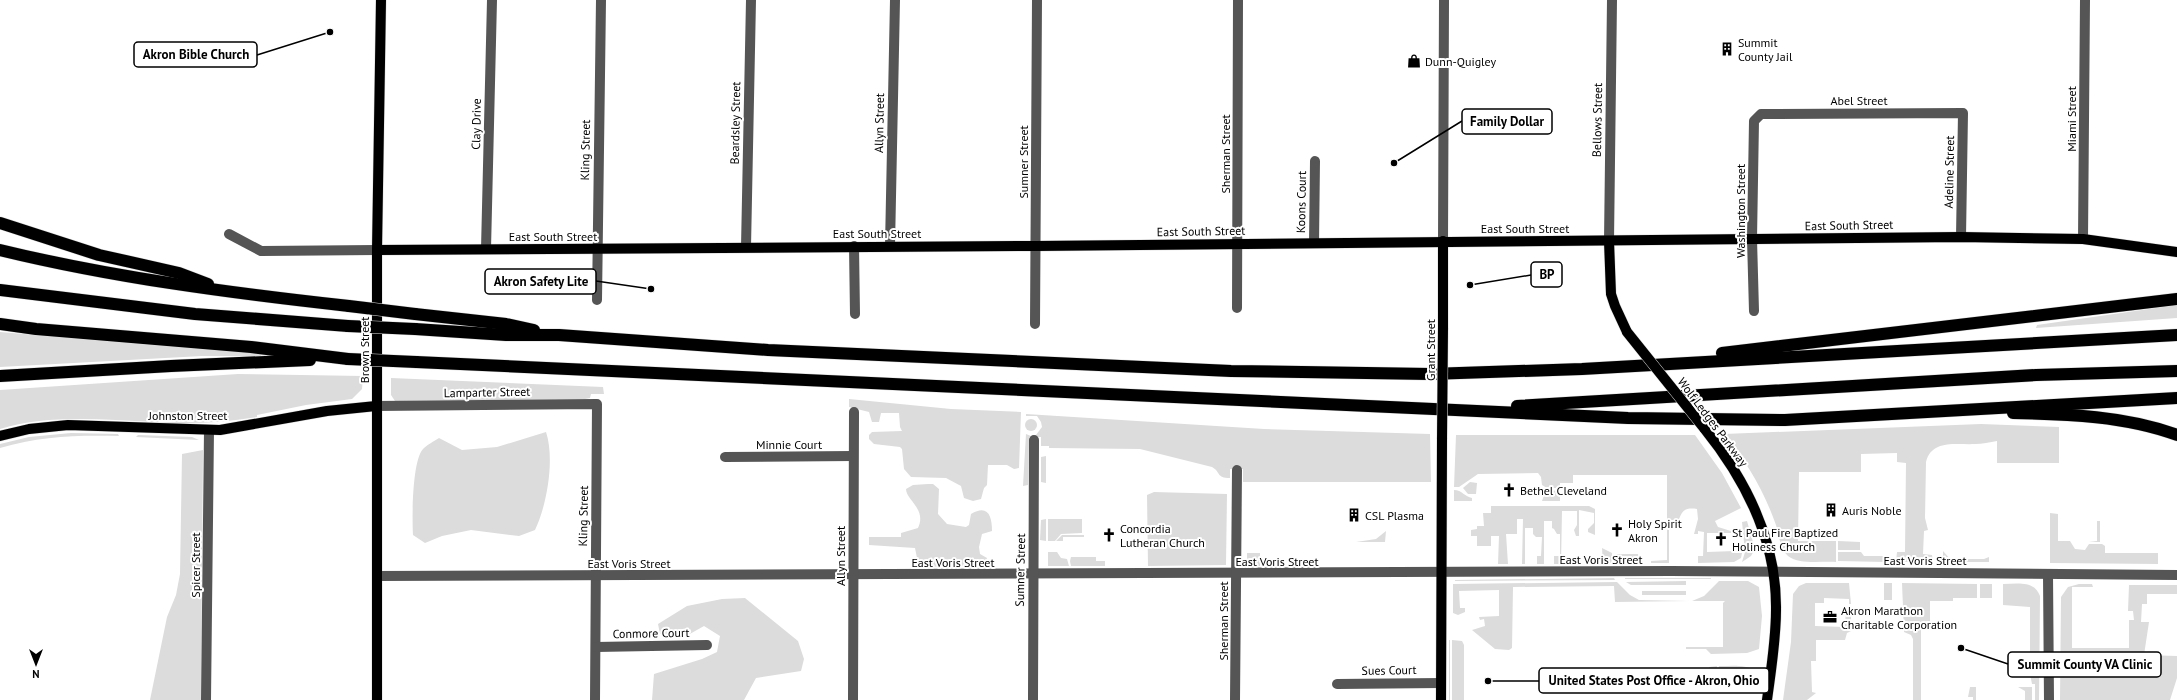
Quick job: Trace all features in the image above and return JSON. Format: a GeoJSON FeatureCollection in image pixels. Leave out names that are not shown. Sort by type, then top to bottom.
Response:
{"type":"FeatureCollection","features":[{"type":"Feature","properties":{"kind":"highway"},"geometry":{"type":"LineString","coordinates":[[0,223],[98,255],[179,273],[234,293]]}},
{"type":"Feature","properties":{"kind":"highway"},"geometry":{"type":"LineString","coordinates":[[0,250],[123,276],[234,293],[506,324],[559,335]]}},
{"type":"Feature","properties":{"kind":"highway"},"geometry":{"type":"LineString","coordinates":[[0,290],[195,314],[348,326],[506,335],[559,335],[768,350],[1231,371],[1430,374],[1582,369],[1925,348],[2177,336]]}},
{"type":"Feature","properties":{"kind":"highway"},"geometry":{"type":"LineString","coordinates":[[1582,369],[2177,299]]}},
{"type":"Feature","properties":{"kind":"highway"},"geometry":{"type":"LineString","coordinates":[[0,324],[44,330],[251,347],[348,359],[1628,418],[1740,421],[2177,398]]}},
{"type":"Feature","properties":{"kind":"highway"},"geometry":{"type":"LineString","coordinates":[[1,376],[171,366],[348,359]]}},
{"type":"Feature","properties":{"kind":"highway"},"geometry":{"type":"LineString","coordinates":[[1458,409],[2036,375],[2177,370]]}},
{"type":"Feature","properties":{"kind":"highway"},"geometry":{"type":"LineString","coordinates":[[1911,413],[2077,416],[2120,422],[2177,435]]}},
{"type":"Feature","properties":{"kind":"main road","name":"Brown Street"},"geometry":{"type":"LineString","coordinates":[[377,700],[376,406],[381,0]]}},
{"type":"Feature","properties":{"kind":"main road","name":"East South Street"},"geometry":{"type":"LineString","coordinates":[[377,250],[1035,246],[1961,237],[2083,239],[2177,252]]}},
{"type":"Feature","properties":{"kind":"main road","name":"Grant Street"},"geometry":{"type":"LineString","coordinates":[[1441,700],[1443,241]]}},
{"type":"Feature","properties":{"kind":"main road","name":"Wolf Ledges Parkway"},"geometry":{"type":"LineString","coordinates":[[1609,241],[1612,294],[1615,306],[1626,332],[1718,446],[1739,476],[1753,504],[1767,543],[1774,572],[1776,624],[1767,700]]}},
{"type":"Feature","properties":{"kind":"main road","name":"Johnston Street"},"geometry":{"type":"LineString","coordinates":[[0,436],[30,429],[68,425],[209,430],[260,424],[327,411],[376,406]]}},
{"type":"Feature","properties":{"kind":"street","name":"Clay Drive"},"geometry":{"type":"LineString","coordinates":[[486,249],[492,0]]}},
{"type":"Feature","properties":{"kind":"street","name":"Kling Street"},"geometry":{"type":"LineString","coordinates":[[597,300],[601,0]]}},
{"type":"Feature","properties":{"kind":"street","name":"Beardsley Street"},"geometry":{"type":"LineString","coordinates":[[746,247],[751,0]]}},
{"type":"Feature","properties":{"kind":"street","name":"Allyn Street"},"geometry":{"type":"LineString","coordinates":[[890,246],[895,0]]}},
{"type":"Feature","properties":{"kind":"street","name":"Sumner Street"},"geometry":{"type":"LineString","coordinates":[[1035,324],[1037,0]]}},
{"type":"Feature","properties":{"kind":"street","name":"Sherman Street"},"geometry":{"type":"LineString","coordinates":[[1237,308],[1238,0]]}},
{"type":"Feature","properties":{"kind":"street","name":"Grant Street"},"geometry":{"type":"LineString","coordinates":[[1443,241],[1444,0]]}},
{"type":"Feature","properties":{"kind":"street","name":"Bellows Street"},"geometry":{"type":"LineString","coordinates":[[1609,241],[1612,0]]}},
{"type":"Feature","properties":{"kind":"street","name":"Miami Street"},"geometry":{"type":"LineString","coordinates":[[2083,239],[2085,0]]}},
{"type":"Feature","properties":{"kind":"street","name":"Abel Street"},"geometry":{"type":"LineString","coordinates":[[1761,114],[1957,112]]}},
{"type":"Feature","properties":{"kind":"street","name":"Adeline Street"},"geometry":{"type":"LineString","coordinates":[[1957,112],[1963,112],[1961,237]]}},
{"type":"Feature","properties":{"kind":"street","name":"Washington Street"},"geometry":{"type":"LineString","coordinates":[[1754,311],[1752,239],[1754,121],[1761,114]]}},
{"type":"Feature","properties":{"kind":"street","name":"Koons Court"},"geometry":{"type":"LineString","coordinates":[[1314,243],[1315,161]]}},
{"type":"Feature","properties":{"kind":"street","name":"East South Street"},"geometry":{"type":"LineString","coordinates":[[229,234],[261,251],[377,250]]}},
{"type":"Feature","properties":{"kind":"street"},"geometry":{"type":"LineString","coordinates":[[854,246],[855,314]]}},
{"type":"Feature","properties":{"kind":"street","name":"Kling Street"},"geometry":{"type":"LineString","coordinates":[[595,700],[597,404]]}},
{"type":"Feature","properties":{"kind":"street","name":"Lamparter Street"},"geometry":{"type":"LineString","coordinates":[[376,406],[597,404]]}},
{"type":"Feature","properties":{"kind":"street","name":"Allyn Street"},"geometry":{"type":"LineString","coordinates":[[853,700],[852,576],[854,412]]}},
{"type":"Feature","properties":{"kind":"street","name":"Spicer Street"},"geometry":{"type":"LineString","coordinates":[[206,700],[209,430]]}},
{"type":"Feature","properties":{"kind":"street","name":"Sumner Street"},"geometry":{"type":"LineString","coordinates":[[1033,700],[1034,440]]}},
{"type":"Feature","properties":{"kind":"street","name":"Minnie Court"},"geometry":{"type":"LineString","coordinates":[[725,457],[853,456]]}},
{"type":"Feature","properties":{"kind":"street","name":"Sherman Street"},"geometry":{"type":"LineString","coordinates":[[1235,700],[1237,470]]}},
{"type":"Feature","properties":{"kind":"street","name":"East Voris Street"},"geometry":{"type":"LineString","coordinates":[[377,576],[852,576],[1774,572],[2177,575]]}},
{"type":"Feature","properties":{"kind":"street"},"geometry":{"type":"LineString","coordinates":[[2048,574],[2049,700]]}},
{"type":"Feature","properties":{"kind":"street","name":"Conmore Court"},"geometry":{"type":"LineString","coordinates":[[596,647],[707,645]]}},
{"type":"Feature","properties":{"kind":"street","name":"Sues Court"},"geometry":{"type":"LineString","coordinates":[[1337,684],[1441,683]]}},
{"type":"Feature","properties":{"kind":"shaded area"},"geometry":{"type":"Polygon","coordinates":[[[2177,305],[2177,318],[2036,328],[2037,325],[2177,305]]]}},
{"type":"Feature","properties":{"kind":"shaded area"},"geometry":{"type":"Polygon","coordinates":[[[0,332],[261,354],[261,356],[202,356],[0,367],[0,332]]]}},
{"type":"Feature","properties":{"kind":"shaded area"},"geometry":{"type":"Polygon","coordinates":[[[238,374],[363,376],[362,389],[352,399],[306,405],[244,419],[218,422],[167,423],[76,419],[38,421],[0,429],[0,390],[238,374]]]}},
{"type":"Feature","properties":{"kind":"shaded area"},"geometry":{"type":"Polygon","coordinates":[[[391,378],[603,387],[604,394],[591,394],[590,398],[585,399],[395,401],[391,395],[391,378]]]}},
{"type":"Feature","properties":{"kind":"shaded area"},"geometry":{"type":"Polygon","coordinates":[[[849,399],[951,409],[1021,412],[1019,468],[1014,469],[1007,465],[988,465],[987,485],[984,488],[981,499],[973,501],[964,498],[961,486],[946,478],[911,477],[904,469],[902,449],[900,447],[874,444],[869,439],[869,435],[872,432],[902,431],[900,427],[899,413],[881,413],[879,422],[872,422],[869,412],[849,407],[849,399]]]}},
{"type":"Feature","properties":{"kind":"shaded area"},"geometry":{"type":"Polygon","coordinates":[[[1026,414],[1264,429],[1430,434],[1431,482],[1243,482],[1243,469],[1230,469],[1230,478],[1226,478],[1221,476],[1212,467],[1140,449],[1049,448],[1049,446],[1041,446],[1041,437],[1029,437],[1028,485],[1023,486],[1026,434],[1031,436],[1036,435],[1042,427],[1037,416],[1026,416],[1026,414]]]}},
{"type":"Feature","properties":{"kind":"shaded area"},"geometry":{"type":"Polygon","coordinates":[[[1031,419],[1035,421],[1037,425],[1035,429],[1031,431],[1027,429],[1025,425],[1027,421],[1031,419]]]}},
{"type":"Feature","properties":{"kind":"shaded area"},"geometry":{"type":"Polygon","coordinates":[[[1981,424],[2059,427],[2059,463],[1997,463],[1997,441],[1978,444],[1953,444],[1939,446],[1929,455],[1926,462],[1925,518],[1928,530],[1924,531],[1923,554],[1932,555],[1933,562],[1896,562],[1897,552],[1905,552],[1906,463],[1897,462],[1897,453],[1861,454],[1861,472],[1799,472],[1798,541],[1836,541],[1836,562],[1805,562],[1793,559],[1785,553],[1781,546],[1776,525],[1766,500],[1740,455],[1724,434],[1981,424]]]}},
{"type":"Feature","properties":{"kind":"shaded area"},"geometry":{"type":"Polygon","coordinates":[[[546,432],[549,443],[550,468],[543,508],[535,530],[519,536],[471,530],[442,536],[425,543],[413,535],[415,477],[419,455],[426,446],[439,438],[462,450],[497,447],[546,432]]]}},
{"type":"Feature","properties":{"kind":"shaded area"},"geometry":{"type":"Polygon","coordinates":[[[71,433],[118,434],[119,436],[59,437],[30,441],[0,448],[0,444],[29,437],[71,433]]]}},
{"type":"Feature","properties":{"kind":"shaded area"},"geometry":{"type":"Polygon","coordinates":[[[138,435],[192,437],[199,440],[136,437],[138,435]]]}},
{"type":"Feature","properties":{"kind":"shaded area"},"geometry":{"type":"Polygon","coordinates":[[[1456,435],[1695,435],[1722,473],[1741,508],[1715,521],[1718,527],[1731,531],[1731,533],[1707,533],[1707,552],[1735,551],[1735,553],[1742,553],[1741,558],[1734,562],[1698,563],[1698,556],[1703,556],[1704,532],[1698,531],[1698,534],[1694,534],[1698,519],[1697,509],[1688,509],[1681,514],[1677,526],[1669,529],[1669,563],[1651,563],[1651,561],[1667,560],[1667,475],[1573,475],[1573,483],[1560,483],[1560,488],[1547,488],[1542,485],[1541,477],[1538,473],[1478,474],[1459,487],[1454,487],[1456,435]]]}},
{"type":"Feature","properties":{"kind":"shaded area"},"geometry":{"type":"Polygon","coordinates":[[[203,450],[201,700],[150,700],[167,617],[176,595],[180,574],[182,454],[203,450]]]}},
{"type":"Feature","properties":{"kind":"shaded area"},"geometry":{"type":"Polygon","coordinates":[[[1046,456],[1046,483],[1041,482],[1041,457],[1046,456]]]}},
{"type":"Feature","properties":{"kind":"shaded area"},"geometry":{"type":"Polygon","coordinates":[[[1470,482],[1477,483],[1476,494],[1468,494],[1463,488],[1470,482]]]}},
{"type":"Feature","properties":{"kind":"shaded area"},"geometry":{"type":"Polygon","coordinates":[[[933,484],[939,489],[938,514],[947,524],[966,527],[969,525],[971,514],[981,510],[988,513],[990,516],[992,531],[982,534],[979,547],[980,554],[987,558],[985,565],[924,567],[918,563],[915,548],[869,545],[869,537],[901,537],[901,533],[918,528],[920,515],[906,489],[913,485],[933,484]]]}},
{"type":"Feature","properties":{"kind":"shaded area"},"geometry":{"type":"Polygon","coordinates":[[[1454,490],[1472,498],[1472,501],[1454,501],[1454,490]]]}},
{"type":"Feature","properties":{"kind":"shaded area"},"geometry":{"type":"Polygon","coordinates":[[[1546,490],[1560,491],[1560,501],[1542,501],[1546,490]]]}},
{"type":"Feature","properties":{"kind":"shaded area"},"geometry":{"type":"Polygon","coordinates":[[[1154,492],[1227,494],[1226,565],[1148,566],[1147,495],[1154,492]]]}},
{"type":"Feature","properties":{"kind":"shaded area"},"geometry":{"type":"Polygon","coordinates":[[[1491,506],[1589,506],[1595,509],[1595,535],[1588,532],[1588,529],[1594,523],[1594,513],[1579,510],[1579,536],[1576,536],[1574,530],[1577,525],[1577,511],[1562,511],[1561,564],[1554,564],[1554,556],[1560,556],[1560,534],[1557,534],[1552,528],[1552,521],[1544,521],[1544,564],[1537,564],[1537,556],[1541,556],[1542,537],[1536,537],[1533,534],[1533,528],[1525,528],[1525,564],[1522,564],[1523,519],[1517,519],[1517,534],[1506,534],[1508,564],[1498,564],[1499,536],[1491,536],[1491,546],[1477,546],[1477,536],[1471,536],[1471,530],[1477,529],[1477,526],[1484,526],[1483,513],[1491,513],[1491,506]]]}},
{"type":"Feature","properties":{"kind":"shaded area"},"geometry":{"type":"Polygon","coordinates":[[[2050,513],[2058,514],[2058,541],[2070,541],[2075,549],[2085,550],[2089,544],[2102,544],[2105,546],[2105,553],[2158,553],[2158,564],[2050,563],[2050,513]]]}},
{"type":"Feature","properties":{"kind":"shaded area"},"geometry":{"type":"Polygon","coordinates":[[[1046,519],[1046,541],[1040,540],[1041,520],[1046,519]]]}},
{"type":"Feature","properties":{"kind":"shaded area"},"geometry":{"type":"Polygon","coordinates":[[[1048,519],[1082,519],[1082,533],[1061,534],[1055,541],[1048,541],[1048,519]]]}},
{"type":"Feature","properties":{"kind":"shaded area"},"geometry":{"type":"Polygon","coordinates":[[[1747,521],[1755,549],[1751,556],[1742,562],[1745,552],[1742,522],[1747,521]]]}},
{"type":"Feature","properties":{"kind":"shaded area"},"geometry":{"type":"Polygon","coordinates":[[[2097,521],[2100,521],[2100,542],[2089,542],[2097,541],[2097,521]]]}},
{"type":"Feature","properties":{"kind":"shaded area"},"geometry":{"type":"Polygon","coordinates":[[[1386,531],[1385,542],[1356,542],[1376,539],[1386,531]]]}},
{"type":"Feature","properties":{"kind":"shaded area"},"geometry":{"type":"Polygon","coordinates":[[[1062,535],[1084,535],[1084,537],[1063,537],[1063,541],[1056,541],[1062,535]]]}},
{"type":"Feature","properties":{"kind":"shaded area"},"geometry":{"type":"Polygon","coordinates":[[[1838,541],[1860,542],[1860,550],[1838,550],[1838,541]]]}},
{"type":"Feature","properties":{"kind":"shaded area"},"geometry":{"type":"Polygon","coordinates":[[[1602,548],[1612,553],[1612,563],[1603,563],[1602,548]]]}},
{"type":"Feature","properties":{"kind":"shaded area"},"geometry":{"type":"Polygon","coordinates":[[[1943,551],[1950,559],[1984,559],[1989,557],[1989,562],[1943,562],[1943,551]]]}},
{"type":"Feature","properties":{"kind":"shaded area"},"geometry":{"type":"Polygon","coordinates":[[[1048,552],[1057,552],[1061,558],[1067,559],[1069,566],[1048,566],[1048,552]]]}},
{"type":"Feature","properties":{"kind":"shaded area"},"geometry":{"type":"Polygon","coordinates":[[[1838,552],[1861,552],[1864,556],[1885,556],[1885,562],[1838,561],[1838,552]]]}},
{"type":"Feature","properties":{"kind":"shaded area"},"geometry":{"type":"Polygon","coordinates":[[[1247,553],[1260,553],[1260,566],[1247,566],[1247,553]]]}},
{"type":"Feature","properties":{"kind":"shaded area"},"geometry":{"type":"Polygon","coordinates":[[[1617,554],[1638,554],[1639,563],[1617,563],[1617,554]]]}},
{"type":"Feature","properties":{"kind":"shaded area"},"geometry":{"type":"Polygon","coordinates":[[[1071,557],[1096,557],[1096,561],[1105,561],[1105,566],[1071,566],[1071,557]]]}},
{"type":"Feature","properties":{"kind":"shaded area"},"geometry":{"type":"Polygon","coordinates":[[[1614,578],[1615,580],[1455,581],[1455,580],[1614,578]]]}},
{"type":"Feature","properties":{"kind":"shaded area"},"geometry":{"type":"Polygon","coordinates":[[[1711,578],[1711,579],[1625,579],[1711,578]]]}},
{"type":"Feature","properties":{"kind":"shaded area"},"geometry":{"type":"Polygon","coordinates":[[[1686,581],[1686,585],[1631,585],[1626,582],[1686,581]]]}},
{"type":"Feature","properties":{"kind":"shaded area"},"geometry":{"type":"Polygon","coordinates":[[[1719,581],[1748,581],[1759,587],[1762,616],[1759,649],[1747,653],[1711,654],[1706,649],[1686,649],[1686,647],[1723,647],[1723,603],[1725,601],[1692,601],[1704,596],[1719,581]]]}},
{"type":"Feature","properties":{"kind":"shaded area"},"geometry":{"type":"Polygon","coordinates":[[[1617,582],[1630,595],[1639,600],[1690,601],[1615,602],[1614,586],[1513,587],[1512,648],[1509,650],[1495,649],[1472,630],[1485,626],[1484,619],[1480,620],[1479,617],[1499,616],[1499,590],[1459,591],[1460,608],[1465,608],[1465,612],[1458,615],[1453,613],[1453,584],[1617,582]]]}},
{"type":"Feature","properties":{"kind":"shaded area"},"geometry":{"type":"Polygon","coordinates":[[[1806,583],[1849,583],[1851,604],[1849,604],[1849,599],[1824,598],[1824,603],[1815,603],[1815,626],[1845,627],[1846,607],[1851,607],[1851,631],[1847,633],[1845,640],[1816,640],[1816,661],[1811,661],[1812,692],[1816,693],[1807,700],[1783,700],[1791,642],[1793,594],[1799,586],[1806,583]]]}},
{"type":"Feature","properties":{"kind":"shaded area"},"geometry":{"type":"Polygon","coordinates":[[[1884,583],[1892,583],[1892,600],[1884,600],[1884,583]]]}},
{"type":"Feature","properties":{"kind":"shaded area"},"geometry":{"type":"Polygon","coordinates":[[[1902,583],[1977,584],[1977,598],[1953,598],[1953,601],[1930,601],[1930,621],[1921,622],[1921,700],[1913,700],[1913,639],[1911,635],[1904,632],[1902,583]]]}},
{"type":"Feature","properties":{"kind":"shaded area"},"geometry":{"type":"Polygon","coordinates":[[[1980,584],[1992,584],[1992,598],[1980,598],[1980,584]]]}},
{"type":"Feature","properties":{"kind":"shaded area"},"geometry":{"type":"Polygon","coordinates":[[[2003,584],[2029,585],[2034,587],[2040,596],[2039,700],[2035,700],[2035,684],[2032,684],[2030,674],[2030,607],[2003,605],[2003,584]]]}},
{"type":"Feature","properties":{"kind":"shaded area"},"geometry":{"type":"Polygon","coordinates":[[[2079,584],[2092,584],[2093,587],[2072,587],[2072,648],[2129,648],[2129,620],[2134,620],[2133,611],[2128,611],[2129,585],[2177,585],[2177,594],[2147,594],[2147,604],[2142,604],[2141,622],[2149,622],[2144,655],[2177,656],[2177,678],[2170,700],[2060,700],[2061,597],[2068,587],[2079,584]]]}},
{"type":"Feature","properties":{"kind":"shaded area"},"geometry":{"type":"Polygon","coordinates":[[[1642,591],[1686,591],[1686,595],[1642,595],[1642,591]]]}},
{"type":"Feature","properties":{"kind":"shaded area"},"geometry":{"type":"Polygon","coordinates":[[[745,598],[798,641],[804,659],[801,671],[756,678],[744,700],[652,700],[654,674],[702,659],[717,652],[720,636],[704,626],[688,635],[660,634],[658,624],[687,606],[722,599],[745,598]]]}},
{"type":"Feature","properties":{"kind":"shaded area"},"geometry":{"type":"Polygon","coordinates":[[[1450,640],[1450,700],[1449,700],[1450,640]]]}},
{"type":"Feature","properties":{"kind":"shaded area"},"geometry":{"type":"Polygon","coordinates":[[[1452,640],[1462,641],[1464,645],[1464,700],[1452,700],[1452,640]]]}},
{"type":"Feature","properties":{"kind":"shaded area"},"geometry":{"type":"Polygon","coordinates":[[[1717,666],[1712,693],[1709,693],[1709,667],[1717,666]]]}},
{"type":"Feature","properties":{"kind":"shaded area"},"geometry":{"type":"Polygon","coordinates":[[[1719,666],[1743,666],[1756,671],[1753,687],[1724,688],[1715,690],[1719,666]]]}},
{"type":"Feature","properties":{"kind":"shaded area"},"geometry":{"type":"Polygon","coordinates":[[[1970,687],[1976,687],[1976,700],[1973,700],[1973,697],[1968,697],[1970,687]]]}},
{"type":"Feature","properties":{"kind":"shaded area"},"geometry":{"type":"Polygon","coordinates":[[[2018,687],[2032,687],[2032,700],[2025,700],[2025,691],[2018,687]]]}},
{"type":"Feature","properties":{"kind":"place","name":"Akron Bible Church"},"geometry":{"type":"Point","coordinates":[330,32]}},
{"type":"Feature","properties":{"kind":"place","name":"Summit County Jail"},"geometry":{"type":"Point","coordinates":[1727,49]}},
{"type":"Feature","properties":{"kind":"place","name":"Dunn-Quigley"},"geometry":{"type":"Point","coordinates":[1414,61]}},
{"type":"Feature","properties":{"kind":"place","name":"Family Dollar"},"geometry":{"type":"Point","coordinates":[1394,163]}},
{"type":"Feature","properties":{"kind":"place","name":"BP"},"geometry":{"type":"Point","coordinates":[1470,285]}},
{"type":"Feature","properties":{"kind":"place","name":"Akron Safety Lite"},"geometry":{"type":"Point","coordinates":[651,289]}},
{"type":"Feature","properties":{"kind":"place","name":"Bethel Cleveland"},"geometry":{"type":"Point","coordinates":[1509,490]}},
{"type":"Feature","properties":{"kind":"place","name":"Auris Noble"},"geometry":{"type":"Point","coordinates":[1831,510]}},
{"type":"Feature","properties":{"kind":"place","name":"CSL Plasma"},"geometry":{"type":"Point","coordinates":[1354,515]}},
{"type":"Feature","properties":{"kind":"place","name":"Holy Spirit Akron"},"geometry":{"type":"Point","coordinates":[1617,530]}},
{"type":"Feature","properties":{"kind":"place","name":"Concordia Lutheran Church"},"geometry":{"type":"Point","coordinates":[1109,535]}},
{"type":"Feature","properties":{"kind":"place","name":"St Paul Fire Baptized Holiness Church"},"geometry":{"type":"Point","coordinates":[1721,539]}},
{"type":"Feature","properties":{"kind":"place","name":"Akron Marathon Charitable Corporation"},"geometry":{"type":"Point","coordinates":[1830,617]}},
{"type":"Feature","properties":{"kind":"place","name":"Summit County VA Clinic"},"geometry":{"type":"Point","coordinates":[1961,648]}},
{"type":"Feature","properties":{"kind":"place","name":"United States Post Office - Akron, Ohio"},"geometry":{"type":"Point","coordinates":[1488,681]}}]}
